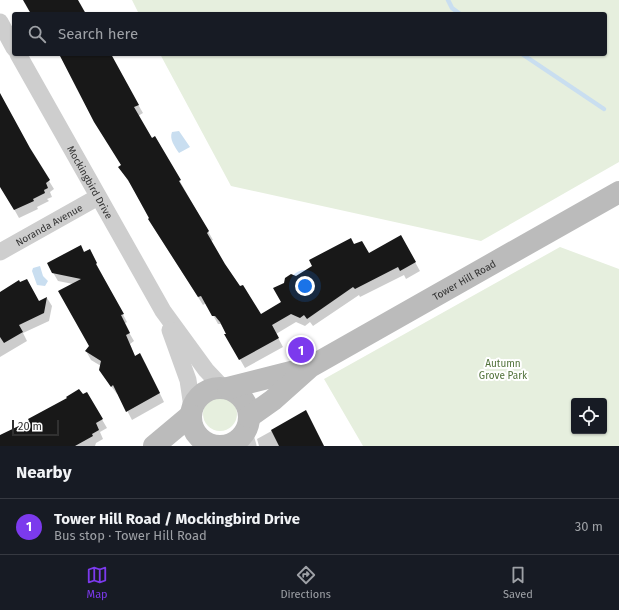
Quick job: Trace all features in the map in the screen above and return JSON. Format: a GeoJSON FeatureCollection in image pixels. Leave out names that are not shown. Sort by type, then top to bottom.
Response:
{"type":"FeatureCollection","features":[{"type":"Feature","properties":{"kind":"street"},"geometry":{"type":"LineString","coordinates":[[0,22],[12,44]]}},
{"type":"Feature","properties":{"kind":"street","name":"Mockingbird Drive"},"geometry":{"type":"LineString","coordinates":[[19,56],[163,311],[206,370],[226,388]]}},
{"type":"Feature","properties":{"kind":"street","name":"Tower Hill Road"},"geometry":{"type":"LineString","coordinates":[[247,432],[273,400],[310,367],[619,192]]}},
{"type":"Feature","properties":{"kind":"street","name":"Noranda Avenue"},"geometry":{"type":"LineString","coordinates":[[0,252],[98,197]]}},
{"type":"Feature","properties":{"kind":"street","name":"Mockingbird Drive"},"geometry":{"type":"LineString","coordinates":[[163,311],[188,380],[192,411]]}},
{"type":"Feature","properties":{"kind":"street","name":"Tower Hill Road"},"geometry":{"type":"LineString","coordinates":[[226,388],[310,367]]}},
{"type":"Feature","properties":{"kind":"street"},"geometry":{"type":"LineString","coordinates":[[213,388],[226,388],[244,399],[248,408],[247,432],[239,439],[211,445],[193,427],[192,411],[197,398],[204,392],[213,388]]}},
{"type":"Feature","properties":{"kind":"street"},"geometry":{"type":"LineString","coordinates":[[154,446],[192,411]]}},
{"type":"Feature","properties":{"kind":"green space"},"geometry":{"type":"Polygon","coordinates":[[[132,0],[619,0],[619,162],[481,241],[231,186],[161,56],[607,56],[607,12],[138,12],[132,0]]]}},
{"type":"Feature","properties":{"kind":"green space","name":"Autumn Grove Park"},"geometry":{"type":"Polygon","coordinates":[[[560,247],[619,269],[619,446],[363,446],[324,379],[560,247]]]}},
{"type":"Feature","properties":{"kind":"green space"},"geometry":{"type":"Polygon","coordinates":[[[217,397],[223,397],[227,398],[234,404],[237,414],[236,421],[230,428],[223,431],[217,431],[213,430],[206,424],[203,417],[203,411],[204,407],[210,400],[217,397]]]}},
{"type":"Feature","properties":{"kind":"water"},"geometry":{"type":"Polygon","coordinates":[[[179,131],[190,147],[179,153],[173,143],[171,135],[172,132],[179,131]]]}},
{"type":"Feature","properties":{"kind":"water"},"geometry":{"type":"Polygon","coordinates":[[[40,266],[43,276],[48,281],[45,286],[37,285],[32,271],[33,268],[40,266]]]}},
{"type":"Feature","properties":{"kind":"building"},"geometry":{"type":"Polygon","coordinates":[[[23,0],[78,0],[85,12],[30,12],[23,0]]]}},
{"type":"Feature","properties":{"kind":"building"},"geometry":{"type":"Polygon","coordinates":[[[60,56],[112,56],[139,105],[134,107],[152,138],[155,136],[181,180],[179,181],[209,231],[207,233],[225,264],[240,286],[243,285],[261,314],[281,302],[273,288],[284,283],[285,278],[291,274],[296,276],[312,266],[309,260],[351,238],[354,244],[362,241],[369,253],[401,235],[416,262],[400,271],[398,267],[355,289],[353,287],[307,319],[304,315],[300,318],[291,314],[272,325],[279,338],[239,360],[224,334],[226,334],[220,322],[215,316],[212,316],[201,296],[198,297],[148,219],[149,218],[128,180],[118,167],[121,165],[94,122],[60,56]]]}},
{"type":"Feature","properties":{"kind":"building"},"geometry":{"type":"Polygon","coordinates":[[[0,93],[30,148],[50,180],[46,183],[48,188],[44,190],[45,193],[33,199],[34,201],[14,210],[0,187],[0,93]]]}},
{"type":"Feature","properties":{"kind":"building"},"geometry":{"type":"Polygon","coordinates":[[[81,245],[84,252],[90,249],[97,263],[96,264],[124,314],[121,315],[130,333],[126,335],[135,356],[140,353],[160,393],[126,412],[113,385],[111,387],[99,370],[101,361],[85,351],[89,346],[58,291],[81,279],[52,273],[47,263],[81,245]]]}},
{"type":"Feature","properties":{"kind":"building"},"geometry":{"type":"Polygon","coordinates":[[[27,279],[39,301],[47,297],[44,313],[19,325],[23,332],[4,343],[0,337],[0,292],[19,280],[20,282],[27,279]]]}},
{"type":"Feature","properties":{"kind":"building"},"geometry":{"type":"Polygon","coordinates":[[[79,389],[83,394],[87,392],[103,419],[96,423],[99,430],[92,434],[93,436],[75,446],[0,446],[0,435],[29,421],[28,419],[67,398],[66,397],[79,389]]]}},
{"type":"Feature","properties":{"kind":"building"},"geometry":{"type":"Polygon","coordinates":[[[306,410],[324,446],[279,446],[271,430],[306,410]]]}},
{"type":"Feature","properties":{"kind":"waterway"},"geometry":{"type":"LineString","coordinates":[[448,0],[452,8],[457,12]]}},
{"type":"Feature","properties":{"kind":"waterway"},"geometry":{"type":"LineString","coordinates":[[525,56],[604,109]]}},
{"type":"Feature","properties":{"kind":"place","name":"Tower Hill Road / Mockingbird Drive"},"geometry":{"type":"Point","coordinates":[301,350]}}]}
